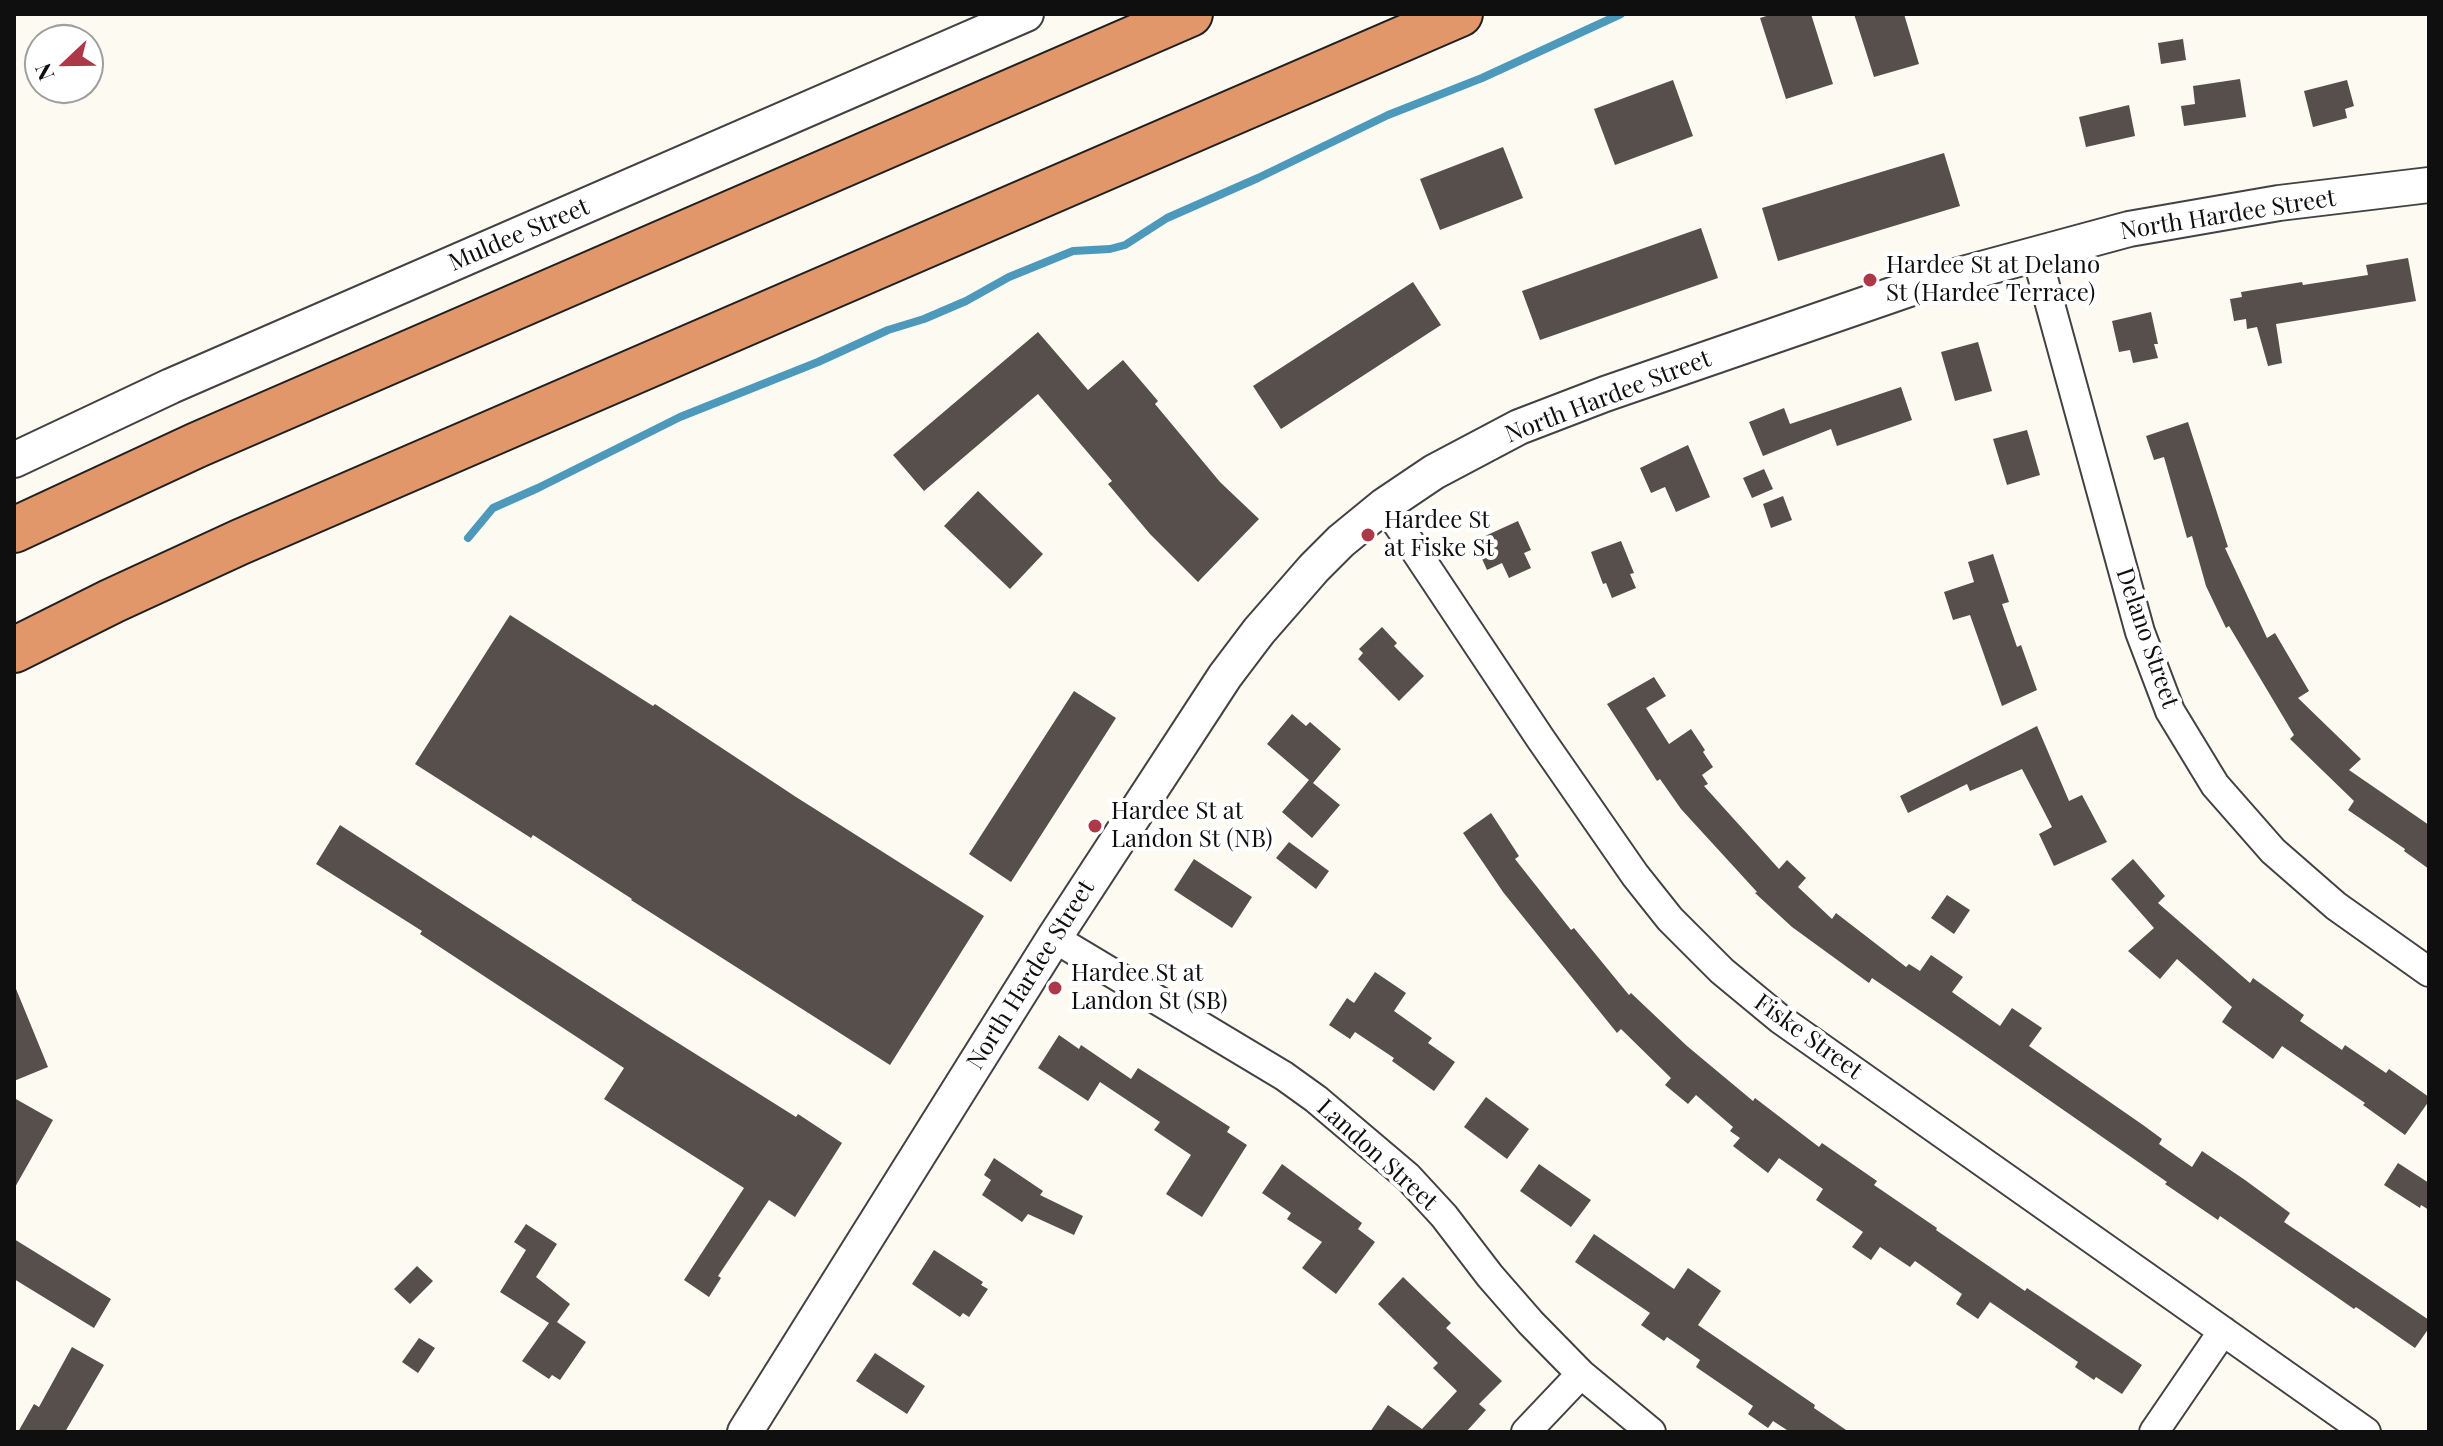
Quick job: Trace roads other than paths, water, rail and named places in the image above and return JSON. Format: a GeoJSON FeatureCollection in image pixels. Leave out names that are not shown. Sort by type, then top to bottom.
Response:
{"type":"FeatureCollection","features":[{"type":"Feature","properties":{"kind":"highway"},"geometry":{"type":"LineString","coordinates":[[14,530],[197,445],[1190,14]]}},
{"type":"Feature","properties":{"kind":"highway"},"geometry":{"type":"LineString","coordinates":[[14,650],[240,542],[1460,14]]}},
{"type":"Feature","properties":{"kind":"street","name":"Muldee Street"},"geometry":{"type":"LineString","coordinates":[[14,460],[171,386],[1026,14]]}},
{"type":"Feature","properties":{"kind":"street","name":"North Hardee Street"},"geometry":{"type":"LineString","coordinates":[[745,1432],[1054,938],[1225,676],[1259,631],[1341,541],[1385,505],[1434,472],[1519,427],[1915,287],[2129,229],[2279,203],[2429,185]]}},
{"type":"Feature","properties":{"kind":"street","name":"Delano Street"},"geometry":{"type":"LineString","coordinates":[[2036,253],[2140,632],[2170,711],[2215,785],[2273,851],[2336,906],[2429,972]]}},
{"type":"Feature","properties":{"kind":"street","name":"Fiske Street"},"geometry":{"type":"LineString","coordinates":[[1385,505],[1635,875],[1670,919],[1722,971],[1780,1019],[2366,1432]]}},
{"type":"Feature","properties":{"kind":"street","name":"Landon Street"},"geometry":{"type":"LineString","coordinates":[[1054,938],[1231,1043],[1316,1099],[1408,1177],[1444,1216],[1501,1288],[1581,1374],[1651,1432]]}},
{"type":"Feature","properties":{"kind":"street"},"geometry":{"type":"LineString","coordinates":[[2154,1432],[2223,1331]]}},
{"type":"Feature","properties":{"kind":"street"},"geometry":{"type":"LineString","coordinates":[[1526,1432],[1581,1374]]}},
{"type":"Feature","properties":{"kind":"waterway"},"geometry":{"type":"LineString","coordinates":[[468,538],[493,508],[680,417],[818,362],[888,330],[924,319],[966,301],[1009,277],[1073,251],[1125,245],[1167,218],[1388,115],[1482,78],[1621,14]]}},
{"type":"Feature","properties":{"kind":"place","name":"Hardee St at Delano St (Hardee Terrace)"},"geometry":{"type":"Point","coordinates":[1870,280]}},
{"type":"Feature","properties":{"kind":"place","name":"Hardee St at Fiske St"},"geometry":{"type":"Point","coordinates":[1368,535]}},
{"type":"Feature","properties":{"kind":"place","name":"Hardee St at Landon St (NB)"},"geometry":{"type":"Point","coordinates":[1095,826]}},
{"type":"Feature","properties":{"kind":"place","name":"Hardee St at Landon St (SB)"},"geometry":{"type":"Point","coordinates":[1055,988]}}]}
